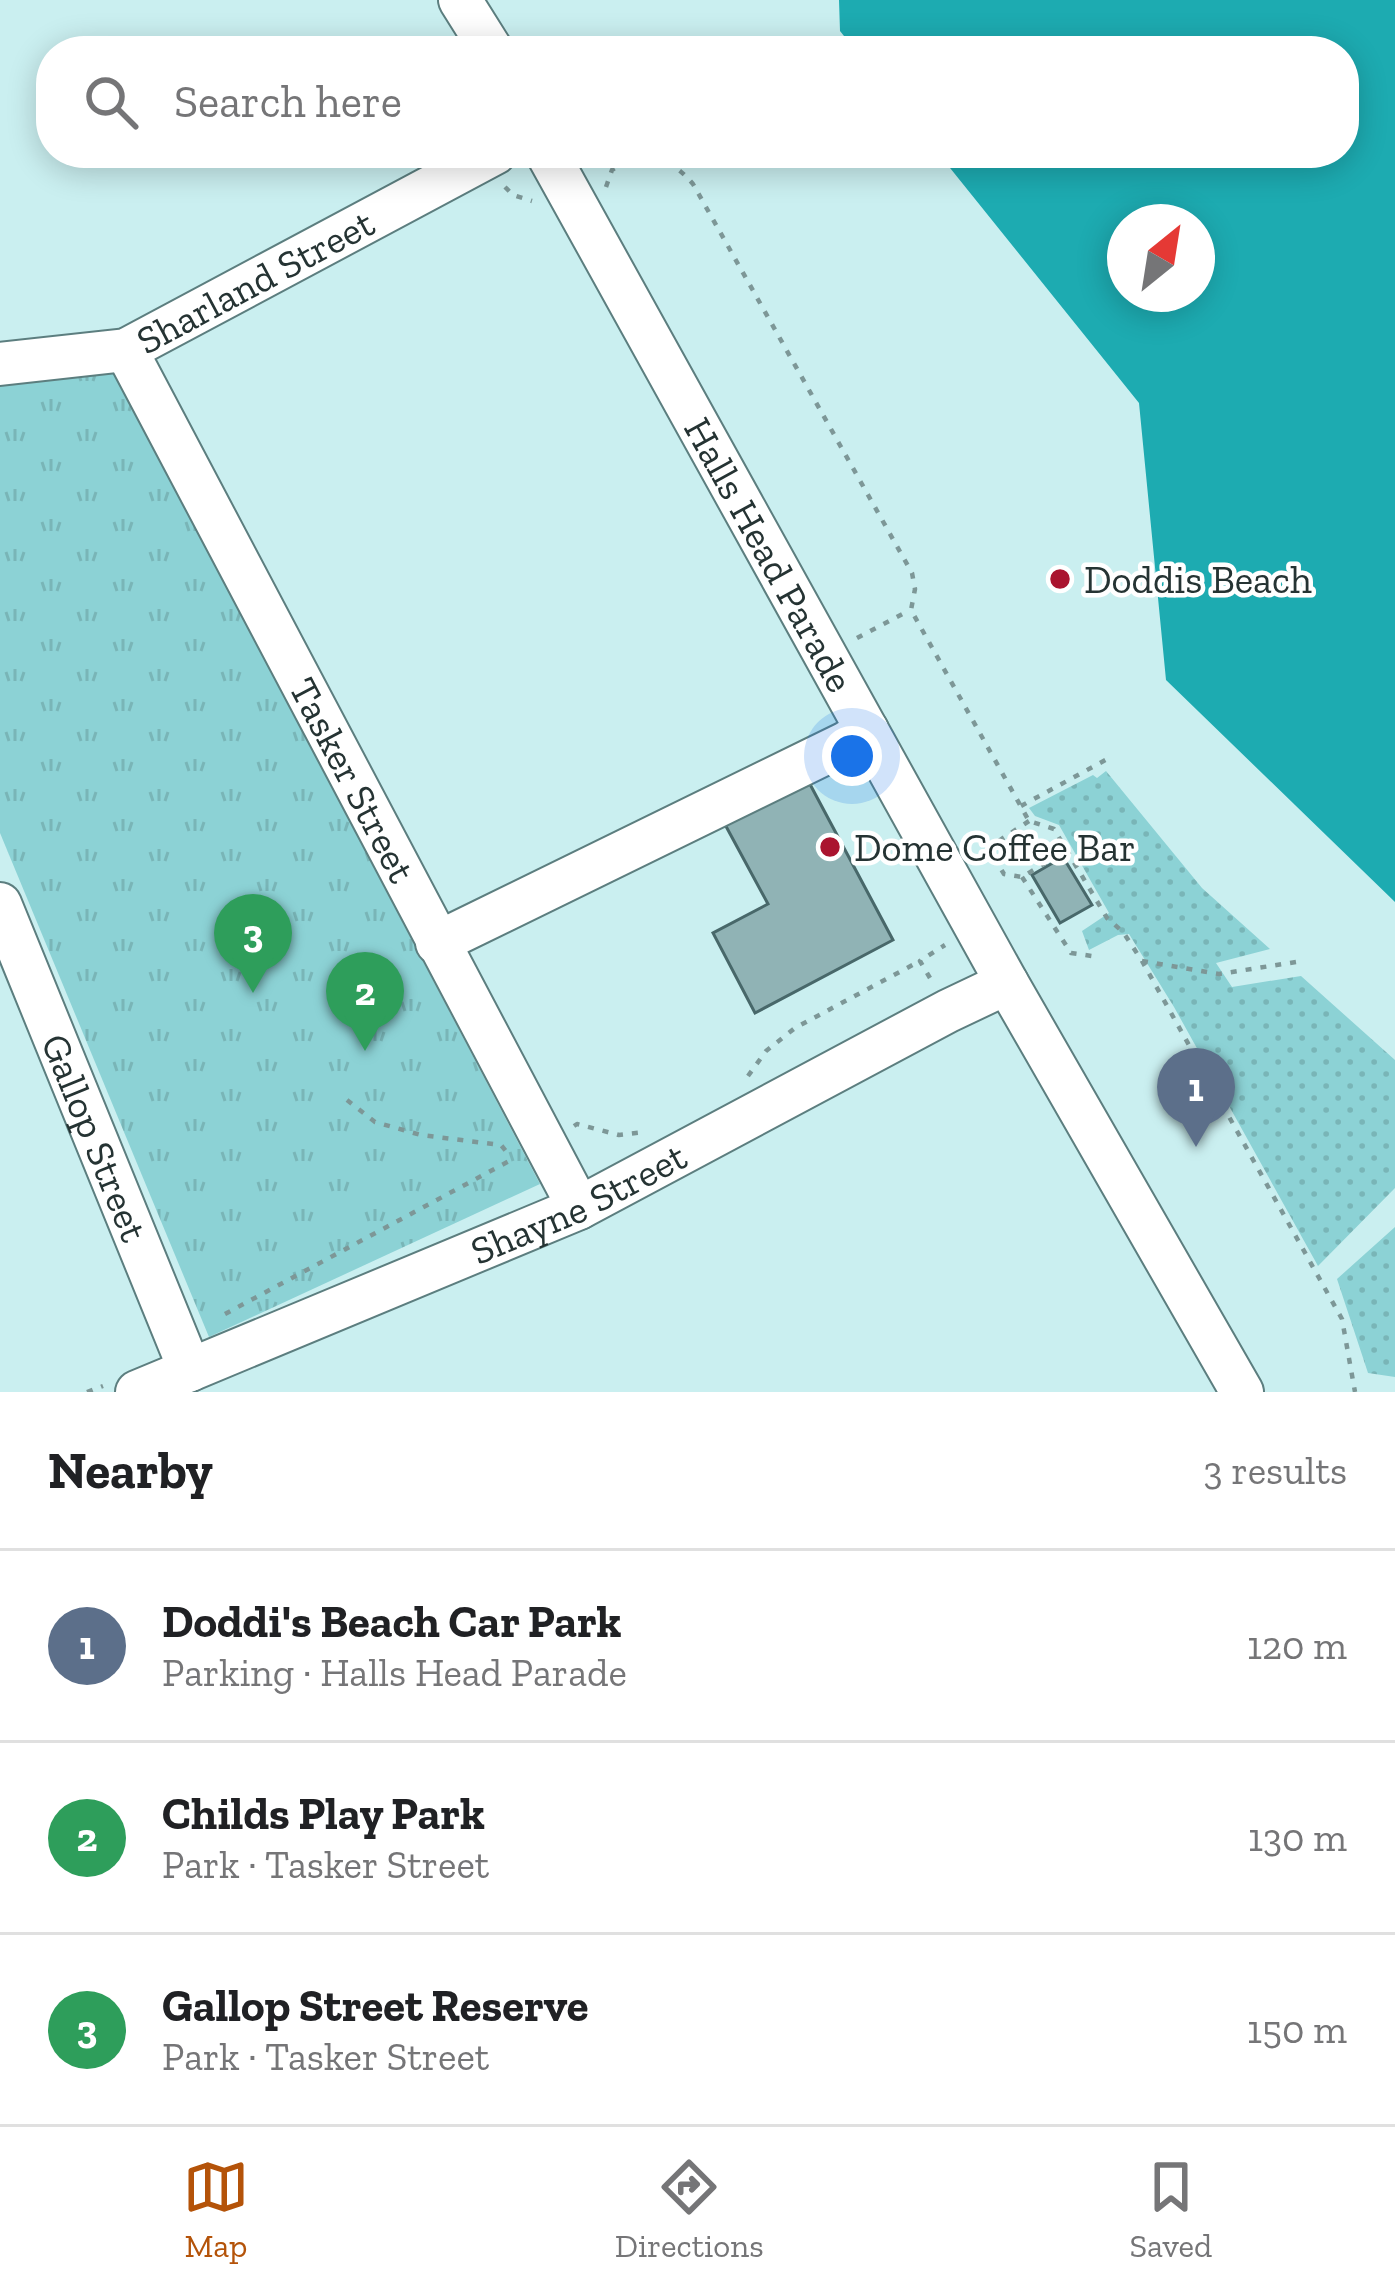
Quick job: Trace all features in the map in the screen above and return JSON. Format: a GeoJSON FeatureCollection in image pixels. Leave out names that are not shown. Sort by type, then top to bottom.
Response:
{"type":"FeatureCollection","features":[{"type":"Feature","properties":{"kind":"street"},"geometry":{"type":"LineString","coordinates":[[460,0],[483,36]]}},
{"type":"Feature","properties":{"kind":"street","name":"Sharland Street"},"geometry":{"type":"LineString","coordinates":[[0,364],[126,350],[467,168]]}},
{"type":"Feature","properties":{"kind":"street","name":"Halls Head Parade"},"geometry":{"type":"LineString","coordinates":[[555,168],[1006,983],[1242,1392]]}},
{"type":"Feature","properties":{"kind":"street","name":"Tasker Street"},"geometry":{"type":"LineString","coordinates":[[126,350],[437,943],[529,1150],[579,1208]]}},
{"type":"Feature","properties":{"kind":"street"},"geometry":{"type":"LineString","coordinates":[[437,943],[867,730]]}},
{"type":"Feature","properties":{"kind":"street","name":"Gallop Street"},"geometry":{"type":"LineString","coordinates":[[0,904],[183,1353]]}},
{"type":"Feature","properties":{"kind":"street","name":"Shayne Street"},"geometry":{"type":"LineString","coordinates":[[124,1387],[183,1353],[579,1208],[1006,983]]}},
{"type":"Feature","properties":{"kind":"path"},"geometry":{"type":"LineString","coordinates":[[497,168],[513,195],[533,201]]}},
{"type":"Feature","properties":{"kind":"path"},"geometry":{"type":"LineString","coordinates":[[678,168],[693,184],[912,573],[911,610],[1029,821],[1054,829],[1108,918],[1142,961],[1342,1319],[1355,1392]]}},
{"type":"Feature","properties":{"kind":"path"},"geometry":{"type":"LineString","coordinates":[[1021,806],[1111,758]]}},
{"type":"Feature","properties":{"kind":"path"},"geometry":{"type":"LineString","coordinates":[[1029,821],[988,848],[1004,874],[1022,877],[1066,850]]}},
{"type":"Feature","properties":{"kind":"path"},"geometry":{"type":"LineString","coordinates":[[1022,877],[1071,953],[1093,956]]}},
{"type":"Feature","properties":{"kind":"path"},"geometry":{"type":"LineString","coordinates":[[741,1085],[766,1051],[795,1028],[920,961]]}},
{"type":"Feature","properties":{"kind":"path"},"geometry":{"type":"LineString","coordinates":[[1142,961],[1220,974],[1296,962]]}},
{"type":"Feature","properties":{"kind":"path"},"geometry":{"type":"LineString","coordinates":[[347,1100],[374,1122],[421,1135],[529,1150]]}},
{"type":"Feature","properties":{"kind":"path"},"geometry":{"type":"LineString","coordinates":[[183,1353],[200,1328],[578,1124],[619,1135],[661,1130]]}},
{"type":"Feature","properties":{"kind":"path"},"geometry":{"type":"LineString","coordinates":[[87,1392],[124,1387]]}},
{"type":"Feature","properties":{"kind":"green space"},"geometry":{"type":"Polygon","coordinates":[[[112,368],[540,1184],[209,1337],[0,833],[0,378],[112,368]]]}},
{"type":"Feature","properties":{"kind":"green space"},"geometry":{"type":"Polygon","coordinates":[[[1106,771],[1202,888],[1270,949],[1216,963],[1232,987],[1301,976],[1395,1060],[1395,1188],[1318,1266],[1129,934],[1089,950],[1082,931],[1109,913],[1059,825],[1035,816],[1029,808],[1106,771]]]}},
{"type":"Feature","properties":{"kind":"green space"},"geometry":{"type":"Polygon","coordinates":[[[1395,1227],[1395,1377],[1368,1373],[1337,1279],[1395,1227]]]}},
{"type":"Feature","properties":{"kind":"shaded area"},"geometry":{"type":"Polygon","coordinates":[[[839,0],[1395,0],[1395,902],[1166,680],[1139,403],[950,168],[1359,168],[1359,36],[844,36],[839,0]]]}},
{"type":"Feature","properties":{"kind":"building"},"geometry":{"type":"Polygon","coordinates":[[[804,773],[893,940],[755,1013],[713,933],[768,904],[721,817],[804,773]]]}},
{"type":"Feature","properties":{"kind":"building"},"geometry":{"type":"Polygon","coordinates":[[[1063,857],[1092,905],[1060,923],[1032,875],[1063,857]]]}},
{"type":"Feature","properties":{"kind":"place","name":"Doddis Beach"},"geometry":{"type":"Point","coordinates":[1060,579]}},
{"type":"Feature","properties":{"kind":"place","name":"Dome Coffee Bar"},"geometry":{"type":"Point","coordinates":[830,847]}},
{"type":"Feature","properties":{"kind":"place","name":"Gallop Street Reserve"},"geometry":{"type":"Point","coordinates":[253,993]}},
{"type":"Feature","properties":{"kind":"place","name":"Childs Play Park"},"geometry":{"type":"Point","coordinates":[365,1051]}},
{"type":"Feature","properties":{"kind":"place","name":"Doddi's Beach Car Park"},"geometry":{"type":"Point","coordinates":[1196,1147]}}]}
